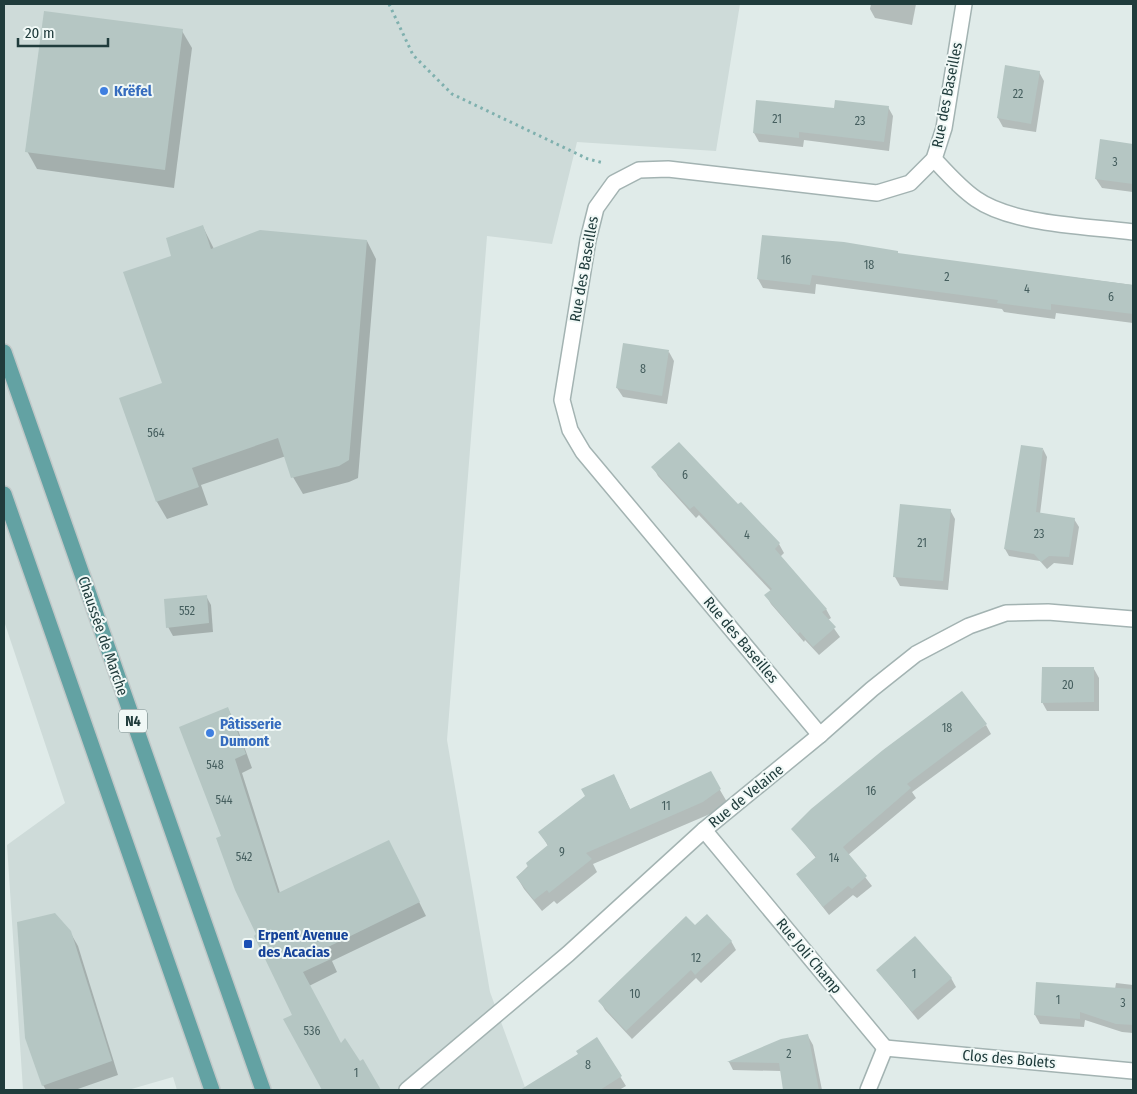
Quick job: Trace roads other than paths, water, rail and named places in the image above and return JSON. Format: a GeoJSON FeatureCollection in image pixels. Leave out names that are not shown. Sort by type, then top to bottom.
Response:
{"type":"FeatureCollection","features":[{"type":"Feature","properties":{"kind":"main road","name":"Chaussée de Marche"},"geometry":{"type":"LineString","coordinates":[[4,352],[263,1090]]}},
{"type":"Feature","properties":{"kind":"main road"},"geometry":{"type":"LineString","coordinates":[[4,494],[212,1090]]}},
{"type":"Feature","properties":{"kind":"street","name":"Rue des Baseilles"},"geometry":{"type":"LineString","coordinates":[[820,735],[583,452],[570,430],[562,400],[588,240],[596,208],[614,183],[639,170],[668,169],[877,193],[910,183],[934,159],[944,128],[964,4]]}},
{"type":"Feature","properties":{"kind":"street"},"geometry":{"type":"LineString","coordinates":[[934,159],[977,200],[1003,212],[1030,219],[1133,232]]}},
{"type":"Feature","properties":{"kind":"street","name":"Rue de Velaine"},"geometry":{"type":"LineString","coordinates":[[407,1090],[568,954],[704,830],[916,654],[969,626],[1006,613],[1048,612],[1133,619]]}},
{"type":"Feature","properties":{"kind":"street","name":"Rue Joli Champ"},"geometry":{"type":"LineString","coordinates":[[704,830],[885,1048]]}},
{"type":"Feature","properties":{"kind":"street"},"geometry":{"type":"LineString","coordinates":[[868,1090],[885,1048]]}},
{"type":"Feature","properties":{"kind":"street","name":"Clos des Bolets"},"geometry":{"type":"LineString","coordinates":[[885,1048],[1133,1071]]}},
{"type":"Feature","properties":{"kind":"place","name":"Krëfel"},"geometry":{"type":"Point","coordinates":[104,91]}},
{"type":"Feature","properties":{"kind":"place","name":"Pâtisserie Dumont"},"geometry":{"type":"Point","coordinates":[210,733]}},
{"type":"Feature","properties":{"kind":"place","name":"Erpent Avenue des Acacias"},"geometry":{"type":"Point","coordinates":[248,944]}}]}
